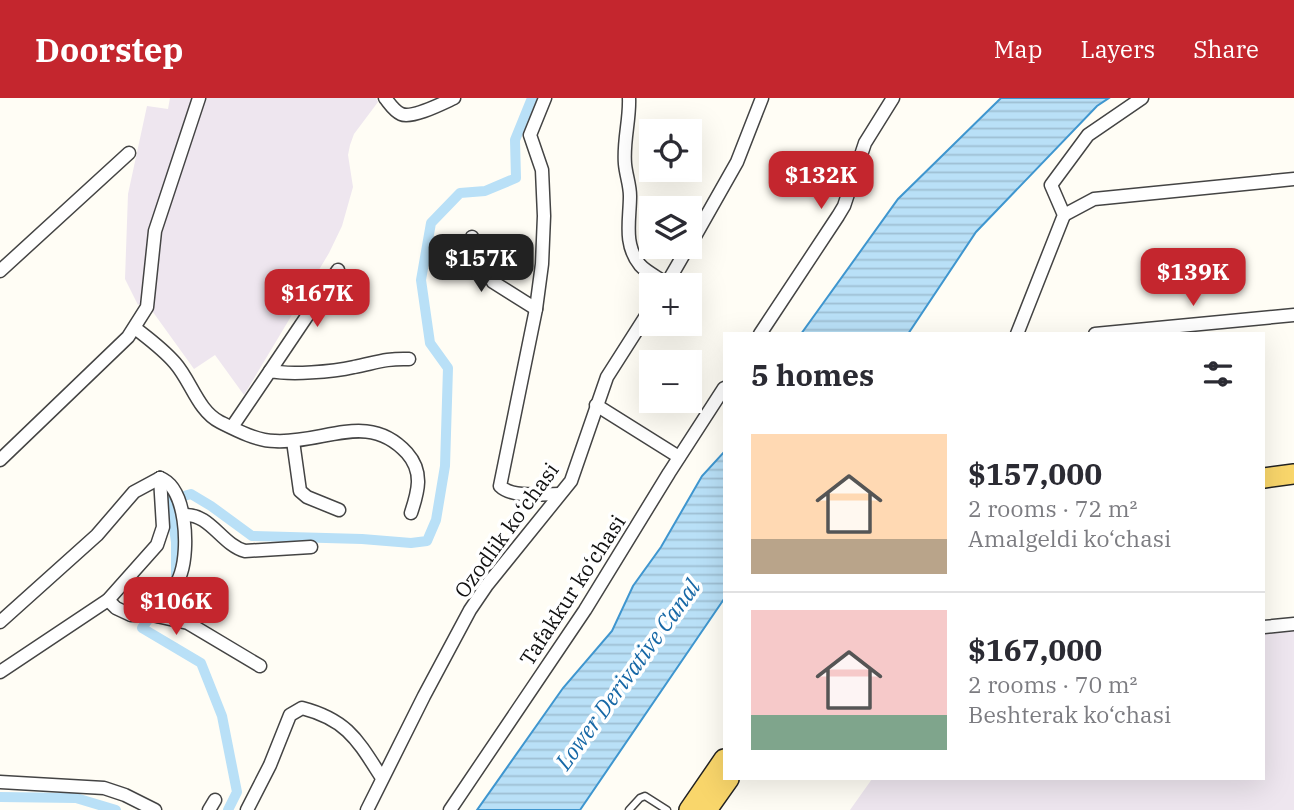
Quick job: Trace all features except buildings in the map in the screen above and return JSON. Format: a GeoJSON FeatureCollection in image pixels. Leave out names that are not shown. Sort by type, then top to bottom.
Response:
{"type":"FeatureCollection","features":[{"type":"Feature","properties":{"kind":"main road"},"geometry":{"type":"LineString","coordinates":[[1265,465],[1294,461]]}},
{"type":"Feature","properties":{"kind":"main road"},"geometry":{"type":"LineString","coordinates":[[1265,478],[1294,474]]}},
{"type":"Feature","properties":{"kind":"main road"},"geometry":{"type":"LineString","coordinates":[[689,810],[723,760]]}},
{"type":"Feature","properties":{"kind":"main road"},"geometry":{"type":"LineString","coordinates":[[707,810],[728,780]]}},
{"type":"Feature","properties":{"kind":"street"},"geometry":{"type":"LineString","coordinates":[[0,460],[128,337],[147,307],[155,231],[199,98]]}},
{"type":"Feature","properties":{"kind":"street"},"geometry":{"type":"LineString","coordinates":[[385,98],[400,114],[408,116],[454,98]]}},
{"type":"Feature","properties":{"kind":"street"},"geometry":{"type":"LineString","coordinates":[[545,98],[530,135],[541,162],[542,264],[536,309],[500,486],[504,490],[520,493],[559,494]]}},
{"type":"Feature","properties":{"kind":"street"},"geometry":{"type":"LineString","coordinates":[[629,98],[630,117],[625,139],[625,164],[630,185],[627,220],[629,241],[640,265],[650,273]]}},
{"type":"Feature","properties":{"kind":"street"},"geometry":{"type":"LineString","coordinates":[[702,223],[737,162],[762,98]]}},
{"type":"Feature","properties":{"kind":"street"},"geometry":{"type":"LineString","coordinates":[[761,332],[844,206],[865,143],[893,98]]}},
{"type":"Feature","properties":{"kind":"street"},"geometry":{"type":"LineString","coordinates":[[1064,215],[1051,185],[1088,135],[1142,98]]}},
{"type":"Feature","properties":{"kind":"street"},"geometry":{"type":"LineString","coordinates":[[0,271],[129,153]]}},
{"type":"Feature","properties":{"kind":"street"},"geometry":{"type":"LineString","coordinates":[[1018,332],[1064,215],[1094,200],[1294,179]]}},
{"type":"Feature","properties":{"kind":"street"},"geometry":{"type":"LineString","coordinates":[[472,237],[493,282],[536,309]]}},
{"type":"Feature","properties":{"kind":"street"},"geometry":{"type":"LineString","coordinates":[[232,426],[338,270]]}},
{"type":"Feature","properties":{"kind":"street"},"geometry":{"type":"LineString","coordinates":[[1116,332],[1294,315]]}},
{"type":"Feature","properties":{"kind":"street","name":"Ozodlik ko‘chasi"},"geometry":{"type":"LineString","coordinates":[[367,810],[470,610],[570,481],[607,377],[639,326]]}},
{"type":"Feature","properties":{"kind":"street"},"geometry":{"type":"LineString","coordinates":[[135,328],[162,348],[177,364],[205,410],[214,418],[232,426],[264,439],[293,441],[368,430],[392,440],[413,460],[419,475],[418,492],[411,513]]}},
{"type":"Feature","properties":{"kind":"street"},"geometry":{"type":"LineString","coordinates":[[270,371],[287,374],[340,370],[387,358],[409,359]]}},
{"type":"Feature","properties":{"kind":"street","name":"Tafakkur ko‘chasi"},"geometry":{"type":"LineString","coordinates":[[450,810],[585,610],[723,390]]}},
{"type":"Feature","properties":{"kind":"street"},"geometry":{"type":"LineString","coordinates":[[596,405],[679,457]]}},
{"type":"Feature","properties":{"kind":"street"},"geometry":{"type":"LineString","coordinates":[[293,441],[300,491],[307,497],[339,510]]}},
{"type":"Feature","properties":{"kind":"street"},"geometry":{"type":"LineString","coordinates":[[160,478],[168,483],[180,504],[236,548],[245,551],[312,547]]}},
{"type":"Feature","properties":{"kind":"street"},"geometry":{"type":"LineString","coordinates":[[0,672],[108,600],[157,545],[163,527],[160,478]]}},
{"type":"Feature","properties":{"kind":"street"},"geometry":{"type":"LineString","coordinates":[[0,622],[97,535],[134,492],[160,478]]}},
{"type":"Feature","properties":{"kind":"street"},"geometry":{"type":"LineString","coordinates":[[158,616],[182,571],[180,504]]}},
{"type":"Feature","properties":{"kind":"street"},"geometry":{"type":"LineString","coordinates":[[108,600],[122,612],[131,615],[158,616],[198,628],[260,666]]}},
{"type":"Feature","properties":{"kind":"street"},"geometry":{"type":"LineString","coordinates":[[1265,626],[1294,624]]}},
{"type":"Feature","properties":{"kind":"street"},"geometry":{"type":"LineString","coordinates":[[247,810],[270,765],[290,715],[302,708],[323,713],[353,734],[382,778]]}},
{"type":"Feature","properties":{"kind":"street"},"geometry":{"type":"LineString","coordinates":[[0,782],[104,788],[155,810]]}},
{"type":"Feature","properties":{"kind":"lane"},"geometry":{"type":"LineString","coordinates":[[629,810],[645,796],[667,810]]}},
{"type":"Feature","properties":{"kind":"shaded area"},"geometry":{"type":"Polygon","coordinates":[[[170,98],[376,98],[378,102],[354,134],[350,145],[348,155],[353,187],[342,226],[329,253],[244,395],[215,355],[194,369],[145,301],[138,305],[125,279],[128,194],[147,106],[168,109],[170,98]]]}},
{"type":"Feature","properties":{"kind":"shaded area"},"geometry":{"type":"Polygon","coordinates":[[[1294,628],[1294,810],[850,810],[871,780],[1265,780],[1265,631],[1294,628]]]}},
{"type":"Feature","properties":{"kind":"water"},"geometry":{"type":"Polygon","coordinates":[[[1001,98],[1109,98],[1097,106],[976,232],[909,332],[802,332],[898,199],[1001,98]]]}},
{"type":"Feature","properties":{"kind":"water","name":"Lower Derivative Canal"},"geometry":{"type":"Polygon","coordinates":[[[723,453],[723,600],[580,810],[477,810],[563,688],[612,631],[633,586],[661,547],[702,476],[723,453]]]}},
{"type":"Feature","properties":{"kind":"waterway"},"geometry":{"type":"LineString","coordinates":[[176,579],[176,542],[170,500],[191,494],[252,536],[411,543],[427,541],[436,520],[445,466],[448,368],[430,343],[421,280],[431,223],[460,193],[485,191],[516,178],[515,140],[532,98]]}},
{"type":"Feature","properties":{"kind":"waterway"},"geometry":{"type":"LineString","coordinates":[[155,610],[142,628],[201,663],[222,716],[237,792],[228,810]]}},
{"type":"Feature","properties":{"kind":"waterway"},"geometry":{"type":"LineString","coordinates":[[0,797],[76,798],[116,810]]}}]}
